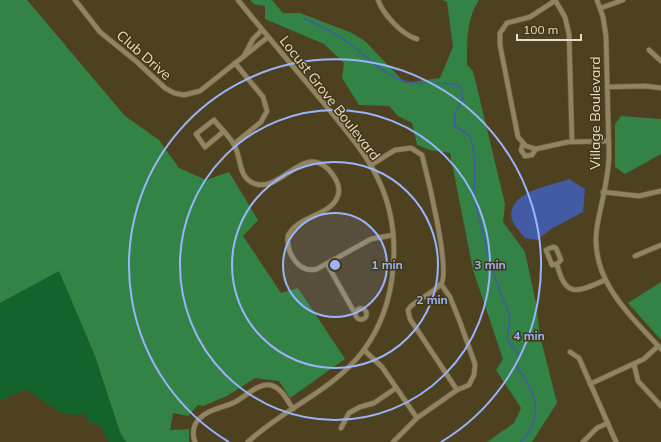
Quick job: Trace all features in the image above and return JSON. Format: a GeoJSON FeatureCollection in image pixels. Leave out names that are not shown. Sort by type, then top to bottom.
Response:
{"type":"FeatureCollection","features":[{"type":"Feature","properties":{"kind":"street","name":"Club Drive"},"geometry":{"type":"LineString","coordinates":[[75,0],[100,32],[137,62],[160,85],[171,92],[184,95],[196,93],[268,36]]}},
{"type":"Feature","properties":{"kind":"street","name":"Locust Grove Boulevard"},"geometry":{"type":"LineString","coordinates":[[238,0],[359,147],[371,165],[382,187],[390,211],[394,258],[388,298],[364,350],[335,380],[265,427],[248,442]]}},
{"type":"Feature","properties":{"kind":"street"},"geometry":{"type":"LineString","coordinates":[[378,0],[382,9],[406,34],[417,39]]}},
{"type":"Feature","properties":{"kind":"street"},"geometry":{"type":"LineString","coordinates":[[572,141],[569,34],[565,17],[555,0],[530,17],[507,23],[499,35],[516,130],[523,144],[536,149],[572,141],[608,141]]}},
{"type":"Feature","properties":{"kind":"street","name":"Village Boulevard"},"geometry":{"type":"LineString","coordinates":[[597,0],[601,8],[605,28],[608,87],[608,165],[596,242],[599,262],[604,280],[619,303],[660,348]]}},
{"type":"Feature","properties":{"kind":"street"},"geometry":{"type":"LineString","coordinates":[[601,8],[623,0]]}},
{"type":"Feature","properties":{"kind":"street"},"geometry":{"type":"LineString","coordinates":[[245,54],[253,39],[262,30]]}},
{"type":"Feature","properties":{"kind":"street"},"geometry":{"type":"LineString","coordinates":[[649,50],[661,61]]}},
{"type":"Feature","properties":{"kind":"street"},"geometry":{"type":"LineString","coordinates":[[234,144],[261,122],[266,114],[267,108],[263,97],[235,63]]}},
{"type":"Feature","properties":{"kind":"street"},"geometry":{"type":"LineString","coordinates":[[608,87],[645,86],[661,88]]}},
{"type":"Feature","properties":{"kind":"street"},"geometry":{"type":"LineString","coordinates":[[223,132],[205,147],[196,134],[214,120],[234,144],[245,176],[256,184],[270,183],[308,162],[321,163],[328,168],[338,186],[337,198],[329,206],[295,226],[289,232],[287,240],[289,249],[302,268],[312,270],[327,264],[371,239],[393,235]]}},
{"type":"Feature","properties":{"kind":"street"},"geometry":{"type":"LineString","coordinates":[[523,144],[521,150],[525,156],[532,155],[536,149]]}},
{"type":"Feature","properties":{"kind":"street"},"geometry":{"type":"LineString","coordinates":[[371,165],[396,150],[411,148],[422,155],[429,178],[444,276],[441,284],[411,306],[408,310],[410,319],[457,390]]}},
{"type":"Feature","properties":{"kind":"street"},"geometry":{"type":"LineString","coordinates":[[603,192],[638,196],[661,190]]}},
{"type":"Feature","properties":{"kind":"street"},"geometry":{"type":"LineString","coordinates":[[635,256],[661,245]]}},
{"type":"Feature","properties":{"kind":"street"},"geometry":{"type":"LineString","coordinates":[[327,264],[356,312]]}},
{"type":"Feature","properties":{"kind":"street"},"geometry":{"type":"LineString","coordinates":[[557,264],[560,278],[564,285],[571,289],[587,288],[604,280]]}},
{"type":"Feature","properties":{"kind":"street"},"geometry":{"type":"LineString","coordinates":[[392,442],[417,418],[457,390],[469,385],[474,375],[475,364],[450,297],[441,284]]}},
{"type":"Feature","properties":{"kind":"street"},"geometry":{"type":"LineString","coordinates":[[590,384],[644,359],[660,348]]}},
{"type":"Feature","properties":{"kind":"street"},"geometry":{"type":"LineString","coordinates":[[364,350],[374,358],[417,418]]}},
{"type":"Feature","properties":{"kind":"street"},"geometry":{"type":"LineString","coordinates":[[570,352],[579,358],[616,442]]}},
{"type":"Feature","properties":{"kind":"street"},"geometry":{"type":"LineString","coordinates":[[634,364],[638,381],[661,406]]}},
{"type":"Feature","properties":{"kind":"street"},"geometry":{"type":"LineString","coordinates":[[195,442],[194,429],[197,421],[202,416],[209,411],[233,402],[259,386],[270,385],[278,389],[293,409]]}},
{"type":"Feature","properties":{"kind":"street"},"geometry":{"type":"LineString","coordinates":[[341,428],[349,414],[360,407],[374,403],[396,388]]}},
{"type":"Feature","properties":{"kind":"street"},"geometry":{"type":"LineString","coordinates":[[583,442],[597,428],[608,423]]}},
{"type":"Feature","properties":{"kind":"green space"},"geometry":{"type":"Polygon","coordinates":[[[0,0],[27,0],[125,116],[159,140],[179,168],[206,180],[229,172],[258,220],[243,236],[281,293],[298,288],[345,359],[290,398],[279,381],[255,378],[227,396],[203,406],[198,405],[188,416],[173,413],[170,430],[189,429],[189,442],[126,442],[120,432],[95,356],[59,271],[0,303],[0,0]]]}},
{"type":"Feature","properties":{"kind":"green space"},"geometry":{"type":"Polygon","coordinates":[[[250,0],[272,0],[283,13],[300,13],[352,33],[365,41],[405,83],[440,78],[453,47],[447,2],[443,0],[479,0],[469,23],[467,65],[473,71],[505,204],[503,222],[525,252],[536,303],[540,336],[557,403],[532,442],[487,442],[514,423],[521,408],[496,370],[503,359],[473,270],[450,153],[430,150],[417,145],[412,123],[398,116],[389,106],[359,105],[342,78],[344,63],[324,44],[265,19],[265,6],[254,4],[250,0]]]}},
{"type":"Feature","properties":{"kind":"green space"},"geometry":{"type":"Polygon","coordinates":[[[621,116],[661,119],[661,154],[625,174],[615,167],[615,124],[621,116]]]}},
{"type":"Feature","properties":{"kind":"green space"},"geometry":{"type":"Polygon","coordinates":[[[59,270],[95,356],[120,432],[126,442],[109,442],[100,425],[89,423],[85,414],[74,415],[59,412],[26,389],[0,401],[0,303],[59,270]]]}},
{"type":"Feature","properties":{"kind":"green space"},"geometry":{"type":"Polygon","coordinates":[[[661,282],[661,340],[628,303],[661,282]]]}},
{"type":"Feature","properties":{"kind":"water"},"geometry":{"type":"Polygon","coordinates":[[[569,179],[585,189],[583,212],[551,229],[537,240],[525,238],[512,220],[512,210],[515,203],[531,192],[569,179]]]}},
{"type":"Feature","properties":{"kind":"waterway"},"geometry":{"type":"LineString","coordinates":[[303,18],[341,37],[380,69],[395,78],[411,83],[441,83],[461,87],[463,98],[454,115],[455,126],[469,135],[473,146],[475,161],[474,197],[491,267],[510,317],[507,339],[518,354],[517,367],[529,386],[536,404],[534,422],[529,432],[521,442]]}}]}
